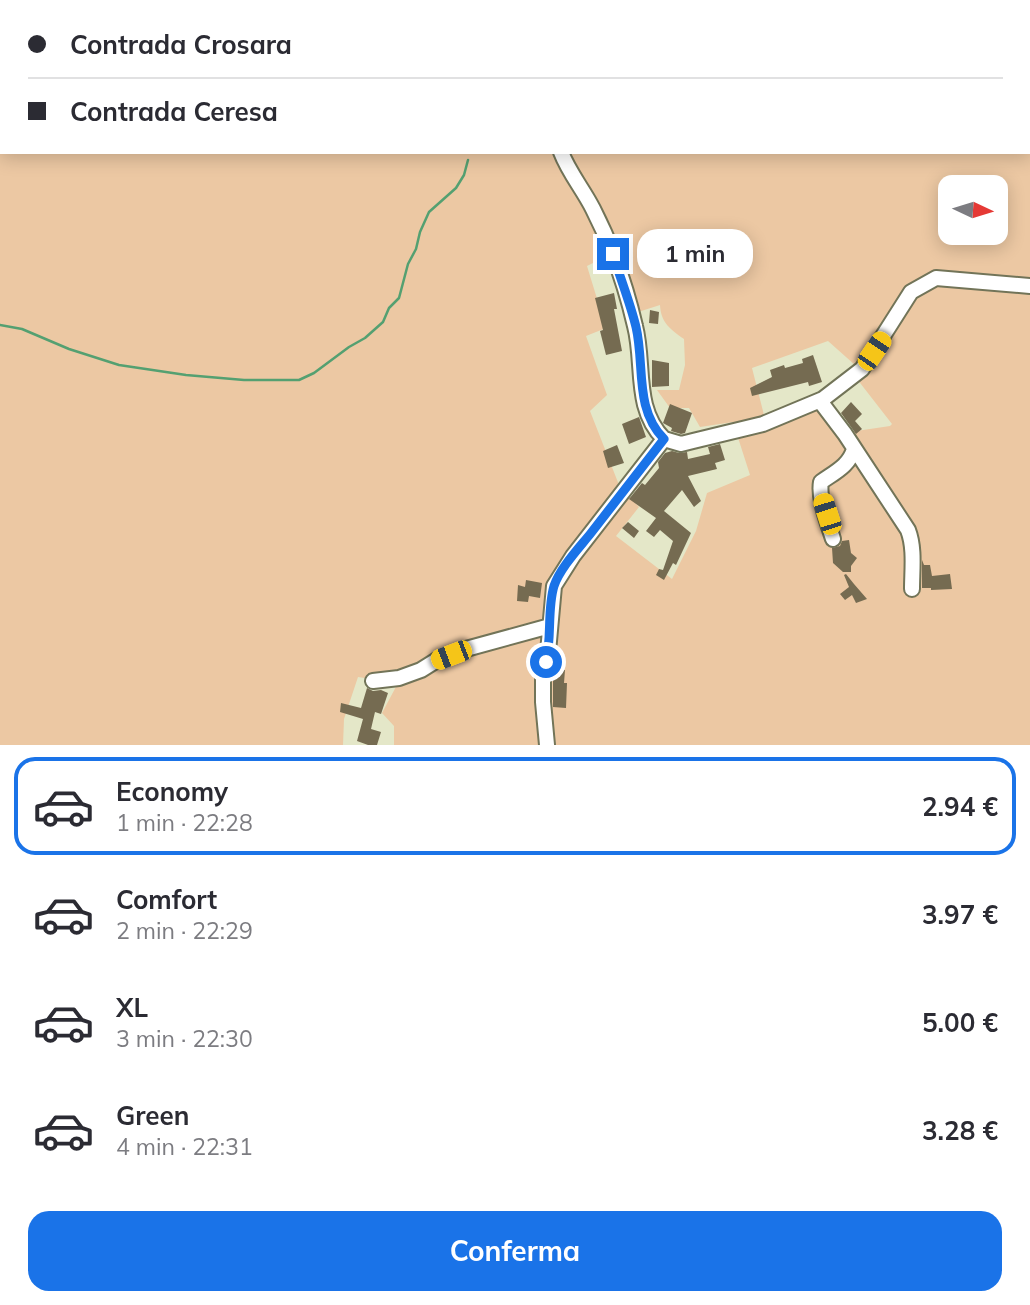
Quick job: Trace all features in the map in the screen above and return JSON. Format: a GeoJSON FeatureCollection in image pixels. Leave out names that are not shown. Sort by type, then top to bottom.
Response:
{"type":"FeatureCollection","features":[{"type":"Feature","properties":{"kind":"street"},"geometry":{"type":"LineString","coordinates":[[562,154],[592,208],[613,254],[636,328],[644,406],[659,434],[664,439],[681,444],[763,424],[820,401],[862,369],[911,292],[936,278],[1030,286]]}},
{"type":"Feature","properties":{"kind":"street"},"geometry":{"type":"LineString","coordinates":[[820,401],[908,530],[911,538],[912,589]]}},
{"type":"Feature","properties":{"kind":"street"},"geometry":{"type":"LineString","coordinates":[[547,745],[542,686],[554,586],[573,556],[664,439]]}},
{"type":"Feature","properties":{"kind":"street"},"geometry":{"type":"LineString","coordinates":[[833,539],[822,500],[821,482],[845,465],[852,457],[854,449]]}},
{"type":"Feature","properties":{"kind":"street"},"geometry":{"type":"LineString","coordinates":[[373,681],[399,678],[466,649],[550,626]]}},
{"type":"Feature","properties":{"kind":"shaded area"},"geometry":{"type":"Polygon","coordinates":[[[0,154],[1030,154],[1030,745],[394,745],[394,726],[382,713],[398,683],[358,677],[344,719],[343,745],[0,745],[0,154]],[[615,252],[587,266],[606,328],[586,336],[607,395],[590,411],[619,485],[639,507],[616,536],[672,579],[696,531],[707,493],[750,475],[733,422],[700,427],[689,408],[670,408],[657,390],[679,390],[685,365],[684,339],[667,325],[660,305],[635,313],[615,252]],[[828,341],[752,368],[765,419],[822,405],[843,433],[892,424],[857,379],[864,373],[828,341]]]}},
{"type":"Feature","properties":{"kind":"building"},"geometry":{"type":"Polygon","coordinates":[[[614,293],[617,309],[614,309],[622,351],[606,355],[595,298],[614,293]]]}},
{"type":"Feature","properties":{"kind":"building"},"geometry":{"type":"Polygon","coordinates":[[[650,310],[659,312],[658,324],[649,323],[650,310]]]}},
{"type":"Feature","properties":{"kind":"building"},"geometry":{"type":"Polygon","coordinates":[[[813,355],[822,382],[809,386],[808,382],[752,396],[750,388],[772,377],[770,370],[803,363],[802,359],[813,355]]]}},
{"type":"Feature","properties":{"kind":"building"},"geometry":{"type":"Polygon","coordinates":[[[652,360],[669,363],[669,386],[652,387],[652,360]]]}},
{"type":"Feature","properties":{"kind":"building"},"geometry":{"type":"Polygon","coordinates":[[[851,402],[862,414],[855,421],[862,429],[856,434],[841,413],[851,402]]]}},
{"type":"Feature","properties":{"kind":"building"},"geometry":{"type":"Polygon","coordinates":[[[670,404],[692,413],[685,433],[671,431],[672,428],[663,423],[670,404]]]}},
{"type":"Feature","properties":{"kind":"building"},"geometry":{"type":"Polygon","coordinates":[[[639,417],[646,437],[629,444],[622,424],[639,417]]]}},
{"type":"Feature","properties":{"kind":"building"},"geometry":{"type":"Polygon","coordinates":[[[720,444],[725,460],[715,463],[717,469],[688,476],[701,501],[694,507],[682,490],[664,511],[691,533],[676,565],[673,563],[664,580],[656,575],[659,569],[663,570],[673,541],[660,530],[654,537],[646,531],[656,518],[629,499],[659,468],[658,462],[665,453],[687,452],[688,459],[710,454],[708,447],[720,444]]]}},
{"type":"Feature","properties":{"kind":"building"},"geometry":{"type":"Polygon","coordinates":[[[617,445],[624,463],[608,468],[603,451],[617,445]]]}},
{"type":"Feature","properties":{"kind":"building"},"geometry":{"type":"Polygon","coordinates":[[[628,522],[639,531],[634,538],[622,528],[628,522]]]}},
{"type":"Feature","properties":{"kind":"building"},"geometry":{"type":"Polygon","coordinates":[[[849,540],[851,553],[857,558],[851,566],[851,572],[843,572],[833,563],[832,548],[849,540]]]}},
{"type":"Feature","properties":{"kind":"building"},"geometry":{"type":"Polygon","coordinates":[[[922,560],[924,565],[930,565],[932,576],[950,574],[952,589],[922,588],[922,560]]]}},
{"type":"Feature","properties":{"kind":"building"},"geometry":{"type":"Polygon","coordinates":[[[846,574],[867,599],[856,603],[852,595],[845,600],[840,594],[849,587],[844,575],[846,574]]]}},
{"type":"Feature","properties":{"kind":"building"},"geometry":{"type":"Polygon","coordinates":[[[526,580],[542,583],[540,598],[529,596],[528,602],[517,601],[518,585],[525,587],[526,580]]]}},
{"type":"Feature","properties":{"kind":"building"},"geometry":{"type":"Polygon","coordinates":[[[554,669],[565,670],[566,708],[553,707],[554,669]]]}},
{"type":"Feature","properties":{"kind":"building"},"geometry":{"type":"Polygon","coordinates":[[[367,688],[388,693],[381,714],[375,712],[371,729],[381,732],[377,745],[357,741],[363,719],[340,712],[341,703],[361,708],[367,688]]]}},
{"type":"Feature","properties":{"kind":"waterway"},"geometry":{"type":"LineString","coordinates":[[0,325],[22,329],[69,349],[119,365],[244,380],[299,380],[314,373],[365,338],[383,322],[389,308],[399,298],[408,264],[429,212],[456,188],[464,175],[468,160]]}},
{"type":"Feature","properties":{"kind":"route"},"geometry":{"type":"LineString","coordinates":[[546,662],[554,586],[573,556],[664,439],[644,406],[636,328],[613,254]]}}]}
